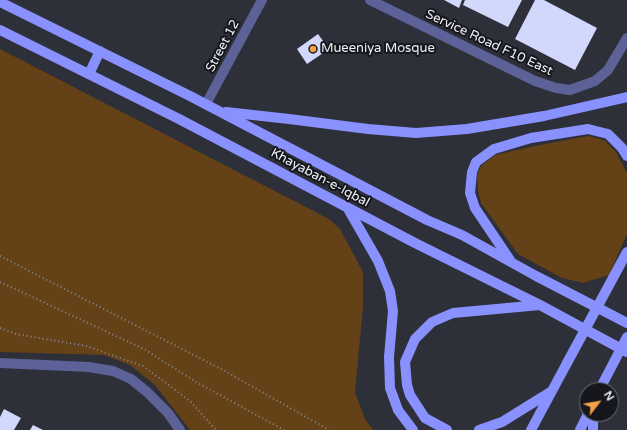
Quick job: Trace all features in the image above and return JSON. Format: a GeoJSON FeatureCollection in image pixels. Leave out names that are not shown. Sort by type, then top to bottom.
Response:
{"type":"FeatureCollection","features":[{"type":"Feature","properties":{"kind":"main road","name":"Khayaban-e-Iqbal"},"geometry":{"type":"LineString","coordinates":[[0,2],[206,104],[427,220],[462,235],[536,276],[627,322]]}},
{"type":"Feature","properties":{"kind":"main road","name":"Khayaban-e-Iqbal"},"geometry":{"type":"LineString","coordinates":[[0,30],[179,119],[347,207],[540,305],[627,352]]}},
{"type":"Feature","properties":{"kind":"main road"},"geometry":{"type":"LineString","coordinates":[[89,74],[100,51]]}},
{"type":"Feature","properties":{"kind":"main road"},"geometry":{"type":"LineString","coordinates":[[220,112],[289,119],[368,130],[416,133],[467,129],[544,116],[627,96]]}},
{"type":"Feature","properties":{"kind":"main road"},"geometry":{"type":"LineString","coordinates":[[511,262],[475,208],[470,193],[472,172],[476,162],[494,149],[531,138],[588,129],[608,134],[622,148],[627,156]]}},
{"type":"Feature","properties":{"kind":"main road"},"geometry":{"type":"LineString","coordinates":[[347,207],[378,261],[390,291],[393,311],[389,357],[390,388],[398,410],[413,430]]}},
{"type":"Feature","properties":{"kind":"main road"},"geometry":{"type":"LineString","coordinates":[[531,430],[627,252]]}},
{"type":"Feature","properties":{"kind":"main road"},"geometry":{"type":"LineString","coordinates":[[447,430],[425,418],[410,395],[407,385],[405,362],[415,339],[432,322],[453,313],[540,305]]}},
{"type":"Feature","properties":{"kind":"main road"},"geometry":{"type":"LineString","coordinates":[[604,382],[627,337]]}},
{"type":"Feature","properties":{"kind":"main road"},"geometry":{"type":"LineString","coordinates":[[479,430],[502,422],[552,391]]}},
{"type":"Feature","properties":{"kind":"street","name":"Street 12"},"geometry":{"type":"LineString","coordinates":[[206,104],[262,0]]}},
{"type":"Feature","properties":{"kind":"street","name":"Service Road F10 East"},"geometry":{"type":"LineString","coordinates":[[370,0],[535,81],[556,88],[570,90],[595,81],[608,70],[627,38]]}},
{"type":"Feature","properties":{"kind":"street"},"geometry":{"type":"LineString","coordinates":[[0,364],[89,368],[113,371],[131,379],[147,392],[168,412],[180,430]]}},
{"type":"Feature","properties":{"kind":"path"},"geometry":{"type":"LineString","coordinates":[[0,256],[225,371],[330,430]]}},
{"type":"Feature","properties":{"kind":"path"},"geometry":{"type":"LineString","coordinates":[[0,282],[144,349],[196,382],[284,430]]}},
{"type":"Feature","properties":{"kind":"shaded area"},"geometry":{"type":"Polygon","coordinates":[[[0,49],[329,219],[340,229],[363,272],[363,307],[355,392],[365,419],[373,430],[190,430],[155,385],[130,365],[104,355],[0,352],[0,49]]]}},
{"type":"Feature","properties":{"kind":"shaded area"},"geometry":{"type":"Polygon","coordinates":[[[588,136],[604,140],[616,152],[627,173],[627,234],[609,275],[583,283],[562,278],[518,254],[481,203],[478,191],[477,175],[481,166],[495,155],[588,136]]]}},
{"type":"Feature","properties":{"kind":"building"},"geometry":{"type":"Polygon","coordinates":[[[444,0],[462,0],[459,8],[444,0]]]}},
{"type":"Feature","properties":{"kind":"building"},"geometry":{"type":"Polygon","coordinates":[[[465,0],[522,0],[508,27],[463,5],[465,0]]]}},
{"type":"Feature","properties":{"kind":"building"},"geometry":{"type":"Polygon","coordinates":[[[535,0],[544,0],[597,28],[575,70],[515,39],[535,0]]]}},
{"type":"Feature","properties":{"kind":"building","name":"Mueeniya Mosque"},"geometry":{"type":"Polygon","coordinates":[[[318,34],[329,49],[307,64],[297,49],[318,34]]]}},
{"type":"Feature","properties":{"kind":"building"},"geometry":{"type":"Polygon","coordinates":[[[4,409],[21,418],[14,430],[0,430],[0,417],[4,409]]]}},
{"type":"Feature","properties":{"kind":"building"},"geometry":{"type":"Polygon","coordinates":[[[33,425],[43,430],[30,430],[33,425]]]}},
{"type":"Feature","properties":{"kind":"place","name":"Mueeniya Mosque"},"geometry":{"type":"Point","coordinates":[313,49]}}]}
